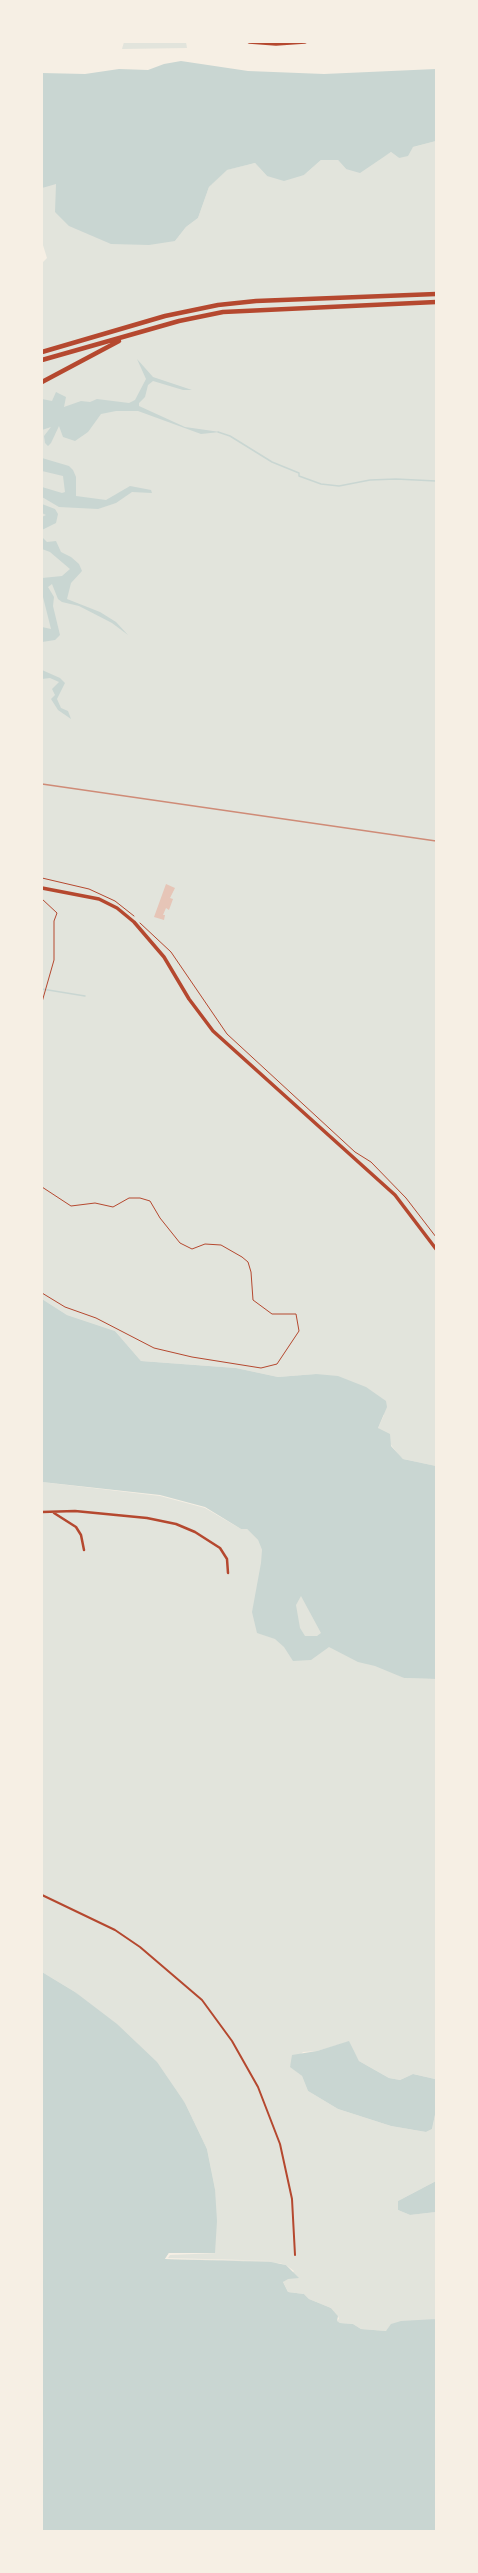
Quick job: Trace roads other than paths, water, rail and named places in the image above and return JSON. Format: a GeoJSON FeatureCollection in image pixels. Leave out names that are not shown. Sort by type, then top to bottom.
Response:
{"type":"FeatureCollection","features":[{"type":"Feature","properties":{"kind":"highway"},"geometry":{"type":"LineString","coordinates":[[42,352],[166,316],[224,304],[436,294]]}},
{"type":"Feature","properties":{"kind":"highway"},"geometry":{"type":"LineString","coordinates":[[42,360],[193,317],[236,311],[436,302]]}},
{"type":"Feature","properties":{"kind":"highway"},"geometry":{"type":"LineString","coordinates":[[42,382],[66,367],[129,335]]}},
{"type":"Feature","properties":{"kind":"main road"},"geometry":{"type":"LineString","coordinates":[[249,42],[276,44],[305,42]]}},
{"type":"Feature","properties":{"kind":"main road"},"geometry":{"type":"LineString","coordinates":[[42,888],[99,900],[116,908],[134,922],[164,957],[189,999],[213,1031],[395,1195],[436,1249]]}},
{"type":"Feature","properties":{"kind":"street"},"geometry":{"type":"LineString","coordinates":[[51,1513],[75,1510],[147,1518],[176,1524],[195,1532],[220,1548],[228,1559],[228,1573]]}},
{"type":"Feature","properties":{"kind":"street"},"geometry":{"type":"LineString","coordinates":[[42,1512],[63,1517],[76,1527],[81,1535],[84,1550]]}},
{"type":"Feature","properties":{"kind":"street"},"geometry":{"type":"LineString","coordinates":[[42,1895],[115,1930],[140,1947],[189,1988],[223,2028],[258,2087],[280,2144],[292,2199],[295,2255]]}},
{"type":"Feature","properties":{"kind":"waterway"},"geometry":{"type":"LineString","coordinates":[[218,432],[230,436],[272,462],[299,473],[299,476],[321,484],[339,486],[370,480],[396,479],[436,481]]}},
{"type":"Feature","properties":{"kind":"waterway"},"geometry":{"type":"LineString","coordinates":[[42,989],[85,996]]}},
{"type":"Feature","properties":{"kind":"railway"},"geometry":{"type":"LineString","coordinates":[[42,784],[436,841]]}}]}
